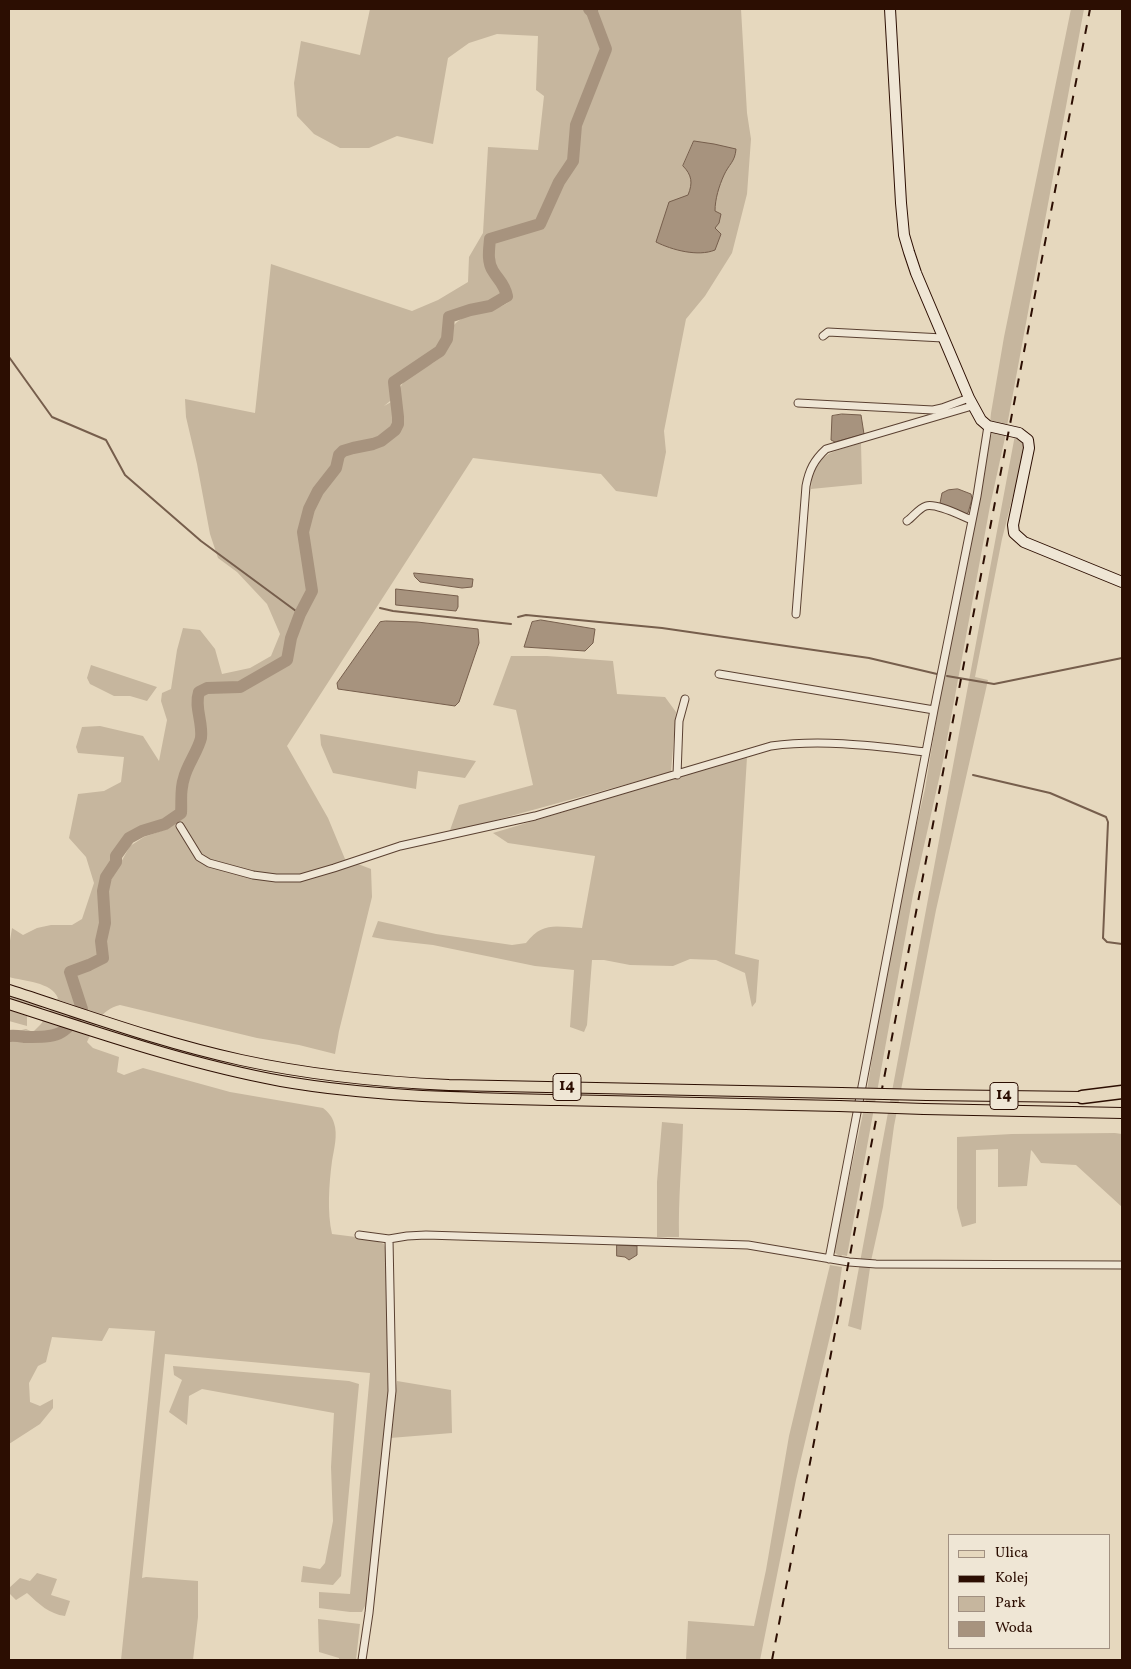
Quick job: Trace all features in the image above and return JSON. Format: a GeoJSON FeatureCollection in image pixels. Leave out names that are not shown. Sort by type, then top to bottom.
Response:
{"type":"FeatureCollection","features":[{"type":"Feature","properties":{"kind":"highway","name":"14"},"geometry":{"type":"LineString","coordinates":[[1082,1097],[1122,1092]]}},
{"type":"Feature","properties":{"kind":"highway"},"geometry":{"type":"LineString","coordinates":[[1082,1097],[1122,1098]]}},
{"type":"Feature","properties":{"kind":"main road","name":"14"},"geometry":{"type":"LineString","coordinates":[[9,990],[165,1040],[240,1060],[292,1070],[366,1080],[448,1085],[1082,1097]]}},
{"type":"Feature","properties":{"kind":"main road","name":"14"},"geometry":{"type":"LineString","coordinates":[[9,1004],[162,1052],[245,1074],[327,1088],[382,1094],[457,1098],[1122,1113]]}},
{"type":"Feature","properties":{"kind":"street"},"geometry":{"type":"LineString","coordinates":[[890,9],[904,230],[916,273],[971,402],[981,420],[988,426],[1019,433],[1028,440],[1029,448],[1013,525],[1014,533],[1024,542],[1122,582]]}},
{"type":"Feature","properties":{"kind":"street"},"geometry":{"type":"LineString","coordinates":[[823,336],[828,332],[943,338]]}},
{"type":"Feature","properties":{"kind":"street"},"geometry":{"type":"LineString","coordinates":[[798,403],[936,410],[971,402]]}},
{"type":"Feature","properties":{"kind":"street"},"geometry":{"type":"LineString","coordinates":[[796,614],[806,486],[811,467],[817,458],[826,449],[971,402]]}},
{"type":"Feature","properties":{"kind":"street"},"geometry":{"type":"LineString","coordinates":[[829,1258],[984,458],[988,426]]}},
{"type":"Feature","properties":{"kind":"street"},"geometry":{"type":"LineString","coordinates":[[907,521],[921,509],[930,506],[948,510],[972,520]]}},
{"type":"Feature","properties":{"kind":"street"},"geometry":{"type":"LineString","coordinates":[[720,674],[934,710]]}},
{"type":"Feature","properties":{"kind":"street"},"geometry":{"type":"LineString","coordinates":[[677,775],[679,722],[685,699]]}},
{"type":"Feature","properties":{"kind":"street"},"geometry":{"type":"LineString","coordinates":[[180,826],[199,857],[209,864],[253,875],[276,878],[300,878],[400,846],[535,816],[771,746],[800,743],[855,744],[926,752]]}},
{"type":"Feature","properties":{"kind":"street"},"geometry":{"type":"LineString","coordinates":[[359,1235],[389,1240],[407,1236],[426,1235],[748,1245],[876,1264],[1122,1265]]}},
{"type":"Feature","properties":{"kind":"street"},"geometry":{"type":"LineString","coordinates":[[362,1660],[370,1603],[392,1391],[389,1240]]}},
{"type":"Feature","properties":{"kind":"green space"},"geometry":{"type":"Polygon","coordinates":[[[370,9],[741,9],[747,113],[751,139],[747,194],[732,253],[705,296],[686,319],[664,431],[666,452],[657,497],[616,491],[601,474],[473,458],[287,746],[328,818],[345,859],[371,869],[372,897],[335,1054],[299,1045],[257,1038],[120,1005],[113,1007],[103,1014],[87,1042],[93,1048],[119,1057],[117,1072],[124,1075],[143,1068],[230,1092],[323,1108],[332,1118],[336,1132],[329,1198],[329,1217],[332,1234],[372,1239],[384,1244],[386,1251],[389,1383],[366,1604],[362,1612],[319,1608],[319,1592],[350,1594],[370,1373],[165,1354],[142,1578],[198,1581],[198,1617],[193,1660],[121,1660],[155,1331],[109,1328],[102,1341],[52,1337],[46,1362],[38,1366],[29,1383],[30,1402],[40,1406],[53,1399],[53,1408],[40,1424],[9,1444],[9,1033],[26,1029],[33,1032],[41,1024],[58,998],[55,993],[44,985],[9,977],[9,947],[12,928],[23,935],[37,928],[51,925],[72,925],[82,919],[94,883],[86,857],[69,838],[78,794],[104,791],[121,782],[124,757],[78,753],[76,747],[82,727],[100,726],[143,736],[159,761],[167,720],[161,701],[162,693],[171,689],[177,650],[183,628],[200,630],[215,649],[222,674],[250,668],[271,656],[280,634],[267,604],[237,572],[218,558],[210,534],[186,417],[185,399],[255,413],[271,264],[412,311],[438,300],[468,282],[469,257],[483,233],[488,147],[538,150],[544,96],[536,90],[538,36],[497,34],[469,43],[448,58],[433,144],[397,136],[369,148],[340,148],[314,134],[297,116],[294,83],[301,41],[360,55],[370,9]],[[490,241],[492,270],[505,285],[507,296],[490,306],[449,317],[447,339],[440,351],[394,382],[395,397],[384,406],[393,401],[395,423],[389,433],[370,444],[341,450],[337,455],[333,467],[316,490],[306,508],[301,531],[310,591],[297,614],[288,636],[283,658],[245,682],[205,687],[197,691],[195,702],[198,736],[185,761],[189,762],[183,780],[181,813],[165,824],[142,831],[129,838],[116,856],[116,862],[106,877],[103,891],[104,907],[108,906],[107,891],[111,880],[130,846],[144,837],[167,829],[182,819],[187,812],[188,780],[204,737],[201,699],[207,692],[242,689],[285,665],[291,658],[299,622],[316,585],[307,534],[310,519],[318,496],[336,474],[341,465],[342,457],[354,451],[382,444],[394,435],[400,423],[398,394],[400,388],[408,378],[442,356],[448,348],[454,325],[467,316],[497,308],[510,301],[509,288],[499,277],[496,270],[495,245],[490,241]]]}},
{"type":"Feature","properties":{"kind":"green space"},"geometry":{"type":"Polygon","coordinates":[[[1071,9],[1084,9],[1007,426],[990,423],[991,413],[1004,337],[1071,9]]]}},
{"type":"Feature","properties":{"kind":"green space"},"geometry":{"type":"Polygon","coordinates":[[[995,431],[1006,433],[990,506],[943,761],[913,895],[847,1256],[842,1255],[841,1257],[835,1253],[834,1249],[865,1104],[884,980],[904,878],[925,789],[944,673],[966,572],[990,439],[995,431]]]}},
{"type":"Feature","properties":{"kind":"green space"},"geometry":{"type":"Polygon","coordinates":[[[1015,435],[1022,438],[1025,448],[1002,539],[975,677],[988,680],[936,910],[894,1126],[883,1207],[871,1261],[861,1330],[848,1326],[1015,435]]]}},
{"type":"Feature","properties":{"kind":"green space"},"geometry":{"type":"Polygon","coordinates":[[[861,443],[862,484],[811,489],[813,477],[820,461],[833,452],[861,443]]]}},
{"type":"Feature","properties":{"kind":"green space"},"geometry":{"type":"Polygon","coordinates":[[[511,656],[547,656],[613,661],[617,694],[665,697],[676,712],[671,772],[449,833],[459,805],[533,785],[516,710],[493,705],[511,656]]]}},
{"type":"Feature","properties":{"kind":"green space"},"geometry":{"type":"Polygon","coordinates":[[[91,665],[157,687],[147,701],[130,696],[114,696],[90,684],[87,678],[91,665]]]}},
{"type":"Feature","properties":{"kind":"green space"},"geometry":{"type":"Polygon","coordinates":[[[320,734],[476,761],[465,778],[418,771],[416,789],[333,773],[321,745],[320,734]]]}},
{"type":"Feature","properties":{"kind":"green space"},"geometry":{"type":"Polygon","coordinates":[[[747,757],[735,954],[759,960],[756,1002],[752,1007],[745,973],[716,960],[690,959],[673,966],[630,965],[604,960],[592,960],[587,1025],[584,1032],[570,1027],[574,970],[535,966],[433,945],[372,937],[378,921],[436,934],[512,945],[526,943],[538,931],[544,928],[582,928],[595,856],[508,843],[493,833],[747,757]]]}},
{"type":"Feature","properties":{"kind":"green space"},"geometry":{"type":"Polygon","coordinates":[[[9,995],[43,1006],[40,1010],[9,999],[9,995]]]}},
{"type":"Feature","properties":{"kind":"green space"},"geometry":{"type":"Polygon","coordinates":[[[9,1010],[27,1016],[27,1026],[9,1021],[9,1010]]]}},
{"type":"Feature","properties":{"kind":"green space"},"geometry":{"type":"Polygon","coordinates":[[[662,1122],[683,1124],[679,1237],[657,1237],[657,1182],[662,1122]]]}},
{"type":"Feature","properties":{"kind":"green space"},"geometry":{"type":"Polygon","coordinates":[[[1012,1134],[1122,1134],[1122,1207],[1076,1165],[1041,1163],[1031,1150],[1027,1186],[998,1187],[998,1149],[976,1150],[976,1223],[962,1227],[957,1208],[957,1137],[1012,1134]]]}},
{"type":"Feature","properties":{"kind":"green space"},"geometry":{"type":"Polygon","coordinates":[[[830,1265],[842,1267],[835,1315],[796,1480],[760,1660],[686,1660],[688,1621],[754,1626],[766,1570],[789,1436],[830,1265]]]}},
{"type":"Feature","properties":{"kind":"green space"},"geometry":{"type":"Polygon","coordinates":[[[173,1366],[349,1381],[359,1384],[341,1576],[333,1585],[301,1582],[303,1566],[320,1569],[325,1563],[333,1521],[331,1467],[334,1413],[202,1389],[189,1396],[187,1425],[169,1412],[182,1380],[174,1375],[173,1366]]]}},
{"type":"Feature","properties":{"kind":"green space"},"geometry":{"type":"Polygon","coordinates":[[[397,1381],[451,1390],[452,1433],[390,1438],[397,1381]]]}},
{"type":"Feature","properties":{"kind":"green space"},"geometry":{"type":"Polygon","coordinates":[[[37,1573],[57,1579],[51,1595],[70,1601],[65,1616],[49,1611],[27,1593],[16,1600],[9,1593],[9,1588],[20,1578],[30,1581],[37,1573]]]}},
{"type":"Feature","properties":{"kind":"green space"},"geometry":{"type":"Polygon","coordinates":[[[318,1619],[360,1624],[356,1660],[339,1660],[339,1658],[319,1652],[318,1619]]]}},
{"type":"Feature","properties":{"kind":"water"},"geometry":{"type":"Polygon","coordinates":[[[694,141],[736,149],[733,160],[720,184],[716,202],[715,211],[721,214],[719,223],[715,228],[721,234],[715,250],[701,253],[677,250],[656,242],[669,202],[688,195],[691,179],[683,166],[694,141]]]}},
{"type":"Feature","properties":{"kind":"water"},"geometry":{"type":"Polygon","coordinates":[[[842,414],[861,415],[864,434],[835,442],[831,440],[832,416],[842,414]]]}},
{"type":"Feature","properties":{"kind":"water"},"geometry":{"type":"Polygon","coordinates":[[[958,489],[971,494],[972,499],[966,514],[940,503],[942,493],[958,489]]]}},
{"type":"Feature","properties":{"kind":"water"},"geometry":{"type":"Polygon","coordinates":[[[414,573],[473,579],[472,587],[462,588],[420,582],[414,573]]]}},
{"type":"Feature","properties":{"kind":"water"},"geometry":{"type":"Polygon","coordinates":[[[396,589],[458,596],[458,607],[456,611],[396,605],[396,589]]]}},
{"type":"Feature","properties":{"kind":"water"},"geometry":{"type":"Polygon","coordinates":[[[541,620],[595,629],[593,643],[585,651],[524,647],[532,622],[541,620]]]}},
{"type":"Feature","properties":{"kind":"water"},"geometry":{"type":"Polygon","coordinates":[[[380,622],[417,622],[478,629],[479,643],[459,702],[455,706],[338,689],[337,683],[380,622]]]}},
{"type":"Feature","properties":{"kind":"water"},"geometry":{"type":"Polygon","coordinates":[[[617,1245],[637,1246],[637,1255],[629,1260],[625,1257],[617,1256],[617,1245]]]}},
{"type":"Feature","properties":{"kind":"waterway"},"geometry":{"type":"LineString","coordinates":[[9,1036],[45,1037],[59,1034],[70,1025],[82,1009],[70,972],[103,958],[101,941],[105,923],[103,891],[106,877],[116,862],[116,856],[129,838],[142,831],[165,824],[181,813],[183,782],[187,768],[198,748],[201,738],[197,703],[199,692],[207,688],[240,687],[287,660],[291,638],[300,614],[312,591],[303,532],[309,509],[318,491],[336,468],[339,455],[343,451],[381,441],[395,430],[398,424],[398,417],[394,382],[440,351],[447,339],[449,317],[490,306],[507,296],[503,285],[490,264],[490,239],[540,224],[559,182],[573,161],[576,125],[606,49],[592,12],[589,9]]}},
{"type":"Feature","properties":{"kind":"waterway"},"geometry":{"type":"LineString","coordinates":[[592,12],[598,9]]}},
{"type":"Feature","properties":{"kind":"waterway"},"geometry":{"type":"LineString","coordinates":[[9,357],[52,417],[106,440],[125,475],[201,541],[300,614]]}},
{"type":"Feature","properties":{"kind":"waterway"},"geometry":{"type":"LineString","coordinates":[[380,608],[511,624]]}},
{"type":"Feature","properties":{"kind":"waterway"},"geometry":{"type":"LineString","coordinates":[[518,617],[526,615],[662,628],[869,658],[937,674]]}},
{"type":"Feature","properties":{"kind":"waterway"},"geometry":{"type":"LineString","coordinates":[[947,676],[994,684],[1122,658]]}},
{"type":"Feature","properties":{"kind":"waterway"},"geometry":{"type":"LineString","coordinates":[[973,775],[1050,793],[1106,817],[1108,822],[1103,938],[1107,942],[1122,944]]}},
{"type":"Feature","properties":{"kind":"railway"},"geometry":{"type":"LineString","coordinates":[[772,1660],[1090,9]]}}]}
